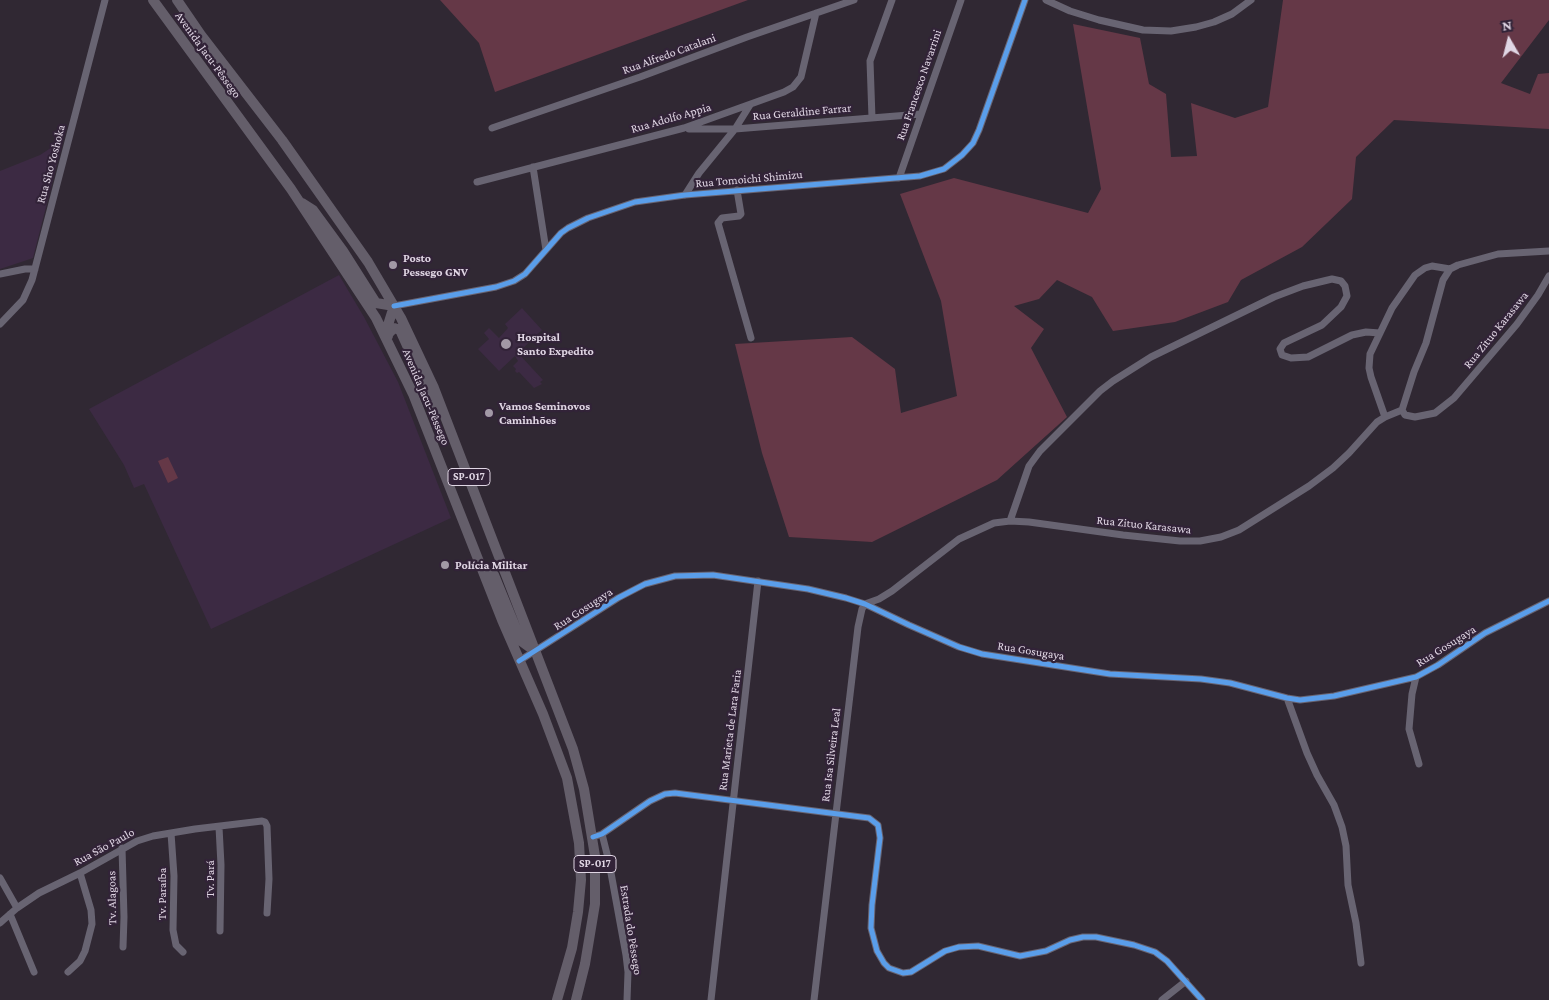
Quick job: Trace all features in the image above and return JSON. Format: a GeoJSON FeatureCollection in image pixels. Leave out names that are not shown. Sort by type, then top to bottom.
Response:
{"type":"FeatureCollection","features":[{"type":"Feature","properties":{"kind":"highway","name":"Avenida Jacu-Pêssego"},"geometry":{"type":"LineString","coordinates":[[153,0],[299,202],[388,338],[413,394],[481,566],[543,714],[566,778],[579,843],[581,880],[572,948],[557,1000]]}},
{"type":"Feature","properties":{"kind":"highway","name":"Avenida Jacu-Pêssego"},"geometry":{"type":"LineString","coordinates":[[178,0],[201,35],[282,140],[384,289],[420,356],[444,413],[566,730],[597,835],[594,856],[594,904],[587,956],[576,1000]]}},
{"type":"Feature","properties":{"kind":"highway"},"geometry":{"type":"LineString","coordinates":[[299,202],[313,210],[376,304],[394,306],[388,325],[388,338]]}},
{"type":"Feature","properties":{"kind":"highway"},"geometry":{"type":"LineString","coordinates":[[328,231],[339,240],[376,295],[380,296],[384,289]]}},
{"type":"Feature","properties":{"kind":"highway"},"geometry":{"type":"LineString","coordinates":[[388,338],[394,328],[400,330],[433,403],[444,413]]}},
{"type":"Feature","properties":{"kind":"highway"},"geometry":{"type":"LineString","coordinates":[[481,566],[494,575],[521,641],[536,652]]}},
{"type":"Feature","properties":{"kind":"highway"},"geometry":{"type":"LineString","coordinates":[[527,679],[528,667],[535,667],[554,716],[566,730]]}},
{"type":"Feature","properties":{"kind":"street","name":"Rua Sho Yoshoka"},"geometry":{"type":"LineString","coordinates":[[0,324],[23,300],[35,269],[105,0]]}},
{"type":"Feature","properties":{"kind":"street","name":"Rua Alfredo Catalani"},"geometry":{"type":"LineString","coordinates":[[492,128],[854,0]]}},
{"type":"Feature","properties":{"kind":"street"},"geometry":{"type":"LineString","coordinates":[[872,118],[870,60],[892,0]]}},
{"type":"Feature","properties":{"kind":"street","name":"Rua Francesco Navarrini"},"geometry":{"type":"LineString","coordinates":[[899,178],[961,0]]}},
{"type":"Feature","properties":{"kind":"street","name":"Rua Tomoichi Shimizu"},"geometry":{"type":"LineString","coordinates":[[394,306],[514,282],[525,274],[568,228],[588,218],[635,202],[737,190],[899,178],[926,175],[944,169],[962,156],[979,130],[1025,0]]}},
{"type":"Feature","properties":{"kind":"street"},"geometry":{"type":"LineString","coordinates":[[1046,0],[1099,20],[1143,30],[1163,31],[1185,30],[1214,22],[1232,14],[1251,0]]}},
{"type":"Feature","properties":{"kind":"street","name":"Rua Adolfo Appia"},"geometry":{"type":"LineString","coordinates":[[477,182],[684,128],[784,92],[798,82],[804,67],[816,13]]}},
{"type":"Feature","properties":{"kind":"street"},"geometry":{"type":"LineString","coordinates":[[684,195],[699,173],[735,129],[750,105]]}},
{"type":"Feature","properties":{"kind":"street","name":"Rua Geraldine Farrar"},"geometry":{"type":"LineString","coordinates":[[684,128],[735,129],[921,114]]}},
{"type":"Feature","properties":{"kind":"street"},"geometry":{"type":"LineString","coordinates":[[533,167],[546,250]]}},
{"type":"Feature","properties":{"kind":"street"},"geometry":{"type":"LineString","coordinates":[[737,190],[741,214],[739,216],[722,218],[718,222],[750,338]]}},
{"type":"Feature","properties":{"kind":"street"},"geometry":{"type":"LineString","coordinates":[[1403,411],[1414,372],[1426,343],[1443,280],[1450,269],[1498,254],[1549,251]]}},
{"type":"Feature","properties":{"kind":"street"},"geometry":{"type":"LineString","coordinates":[[1385,417],[1369,368],[1370,354],[1399,297],[1420,271],[1432,266],[1450,269]]}},
{"type":"Feature","properties":{"kind":"street"},"geometry":{"type":"LineString","coordinates":[[0,274],[16,270],[35,269]]}},
{"type":"Feature","properties":{"kind":"street","name":"Rua Zituo Karasawa"},"geometry":{"type":"LineString","coordinates":[[865,604],[892,591],[959,539],[994,523],[1010,521],[1029,522],[1180,541],[1200,541],[1221,537],[1239,530],[1309,486],[1333,468],[1350,453],[1377,422],[1385,417],[1403,411],[1410,417],[1424,416],[1443,408],[1454,398],[1525,314],[1549,276]]}},
{"type":"Feature","properties":{"kind":"street"},"geometry":{"type":"LineString","coordinates":[[1010,521],[1029,466],[1040,450],[1100,392],[1151,357],[1274,297],[1332,279],[1341,281],[1345,286],[1347,296],[1341,307],[1322,325],[1284,344],[1280,349],[1282,355],[1291,358],[1308,357],[1352,335],[1366,332],[1380,333]]}},
{"type":"Feature","properties":{"kind":"street","name":"Rua Gosugaya"},"geometry":{"type":"LineString","coordinates":[[520,661],[618,598],[645,584],[675,576],[713,575],[808,589],[865,604],[934,636],[982,654],[1110,674],[1211,680],[1300,700],[1315,699],[1416,677],[1485,634],[1549,601]]}},
{"type":"Feature","properties":{"kind":"street","name":"Rua Marieta de Lara Faria"},"geometry":{"type":"LineString","coordinates":[[711,1000],[758,581]]}},
{"type":"Feature","properties":{"kind":"street","name":"Rua Isa Silveira Leal"},"geometry":{"type":"LineString","coordinates":[[814,1000],[858,627],[865,604]]}},
{"type":"Feature","properties":{"kind":"street"},"geometry":{"type":"LineString","coordinates":[[1416,677],[1412,694],[1409,729],[1419,764]]}},
{"type":"Feature","properties":{"kind":"street"},"geometry":{"type":"LineString","coordinates":[[1287,698],[1307,753],[1334,805],[1342,827],[1346,846],[1349,891],[1356,923],[1361,963]]}},
{"type":"Feature","properties":{"kind":"street"},"geometry":{"type":"LineString","coordinates":[[597,835],[650,801],[666,794],[690,793],[869,818],[878,825],[880,838],[872,905],[872,928],[877,951],[884,963],[896,972],[911,972],[945,951],[959,946],[978,946],[1020,956],[1046,951],[1070,940],[1096,937],[1134,945],[1155,952],[1167,961],[1202,1000]]}},
{"type":"Feature","properties":{"kind":"street","name":"Rua São Paulo"},"geometry":{"type":"LineString","coordinates":[[0,923],[17,908],[39,893],[80,873],[137,841],[171,833],[262,821],[267,826],[269,878],[267,913]]}},
{"type":"Feature","properties":{"kind":"street","name":"Tv. Pará"},"geometry":{"type":"LineString","coordinates":[[219,827],[221,865],[220,931]]}},
{"type":"Feature","properties":{"kind":"street","name":"Tv. Paraíba"},"geometry":{"type":"LineString","coordinates":[[171,833],[174,876],[173,930],[176,945],[183,952]]}},
{"type":"Feature","properties":{"kind":"street","name":"Estrada do Pêssego"},"geometry":{"type":"LineString","coordinates":[[597,835],[609,862],[626,955],[628,972],[627,1000]]}},
{"type":"Feature","properties":{"kind":"street","name":"Tv. Alagoas"},"geometry":{"type":"LineString","coordinates":[[122,848],[123,947]]}},
{"type":"Feature","properties":{"kind":"street"},"geometry":{"type":"LineString","coordinates":[[68,972],[80,961],[85,951],[92,924],[80,873]]}},
{"type":"Feature","properties":{"kind":"street"},"geometry":{"type":"LineString","coordinates":[[0,878],[17,908]]}},
{"type":"Feature","properties":{"kind":"street"},"geometry":{"type":"LineString","coordinates":[[10,914],[34,972]]}},
{"type":"Feature","properties":{"kind":"street"},"geometry":{"type":"LineString","coordinates":[[1162,1000],[1186,981]]}},
{"type":"Feature","properties":{"kind":"shaded area"},"geometry":{"type":"Polygon","coordinates":[[[440,0],[748,0],[495,92],[479,43],[440,0]]]}},
{"type":"Feature","properties":{"kind":"shaded area"},"geometry":{"type":"Polygon","coordinates":[[[1283,0],[1549,0],[1549,20],[1501,83],[1530,94],[1538,74],[1549,73],[1549,129],[1394,120],[1356,157],[1352,199],[1302,247],[1241,280],[1228,302],[1175,322],[1113,331],[1092,297],[1057,280],[1039,299],[1014,306],[1044,329],[1031,348],[1067,417],[997,480],[872,542],[789,537],[762,453],[735,344],[852,337],[895,369],[901,413],[957,396],[941,301],[900,194],[954,178],[1088,213],[1101,189],[1073,24],[1140,38],[1149,84],[1166,94],[1171,157],[1197,156],[1191,103],[1235,118],[1268,107],[1283,0]]]}},
{"type":"Feature","properties":{"kind":"shaded area"},"geometry":{"type":"Polygon","coordinates":[[[63,140],[33,258],[0,269],[0,171],[40,155],[63,140]]]}},
{"type":"Feature","properties":{"kind":"shaded area"},"geometry":{"type":"Polygon","coordinates":[[[339,275],[364,317],[398,382],[451,518],[211,629],[144,484],[134,488],[124,465],[89,409],[339,275]]]}},
{"type":"Feature","properties":{"kind":"shaded area","name":"Hospital Santo Expedito"},"geometry":{"type":"Polygon","coordinates":[[[522,308],[542,330],[518,353],[543,380],[540,382],[542,384],[534,388],[519,372],[515,371],[516,369],[513,366],[518,361],[515,356],[499,371],[478,349],[489,339],[484,333],[489,328],[499,338],[508,328],[505,324],[522,308]]]}},
{"type":"Feature","properties":{"kind":"shaded area"},"geometry":{"type":"Polygon","coordinates":[[[168,457],[178,478],[168,483],[158,461],[168,457]]]}},
{"type":"Feature","properties":{"kind":"cycle path"},"geometry":{"type":"LineString","coordinates":[[394,306],[496,287],[514,281],[525,274],[561,233],[568,228],[588,218],[635,202],[685,195],[920,176],[944,169],[962,155],[973,143],[1025,0]]}},
{"type":"Feature","properties":{"kind":"cycle path"},"geometry":{"type":"LineString","coordinates":[[519,661],[618,598],[645,584],[675,576],[713,575],[808,589],[846,598],[865,604],[959,647],[982,654],[1110,674],[1201,679],[1230,683],[1300,700],[1334,696],[1416,677],[1438,665],[1485,633],[1549,601]]}},
{"type":"Feature","properties":{"kind":"cycle path"},"geometry":{"type":"LineString","coordinates":[[593,837],[602,834],[650,801],[665,794],[675,793],[869,818],[878,825],[880,838],[871,928],[877,951],[889,968],[903,973],[911,972],[945,951],[959,947],[978,946],[1020,956],[1046,951],[1070,940],[1096,937],[1134,945],[1155,952],[1167,961],[1202,1000]]}},
{"type":"Feature","properties":{"kind":"place","name":"Posto Pessego GNV"},"geometry":{"type":"Point","coordinates":[393,265]}},
{"type":"Feature","properties":{"kind":"place","name":"Hospital Santo Expedito"},"geometry":{"type":"Point","coordinates":[506,344]}},
{"type":"Feature","properties":{"kind":"place","name":"Vamos Seminovos Caminhões"},"geometry":{"type":"Point","coordinates":[489,413]}},
{"type":"Feature","properties":{"kind":"place","name":"Polícia Militar"},"geometry":{"type":"Point","coordinates":[445,565]}}]}
